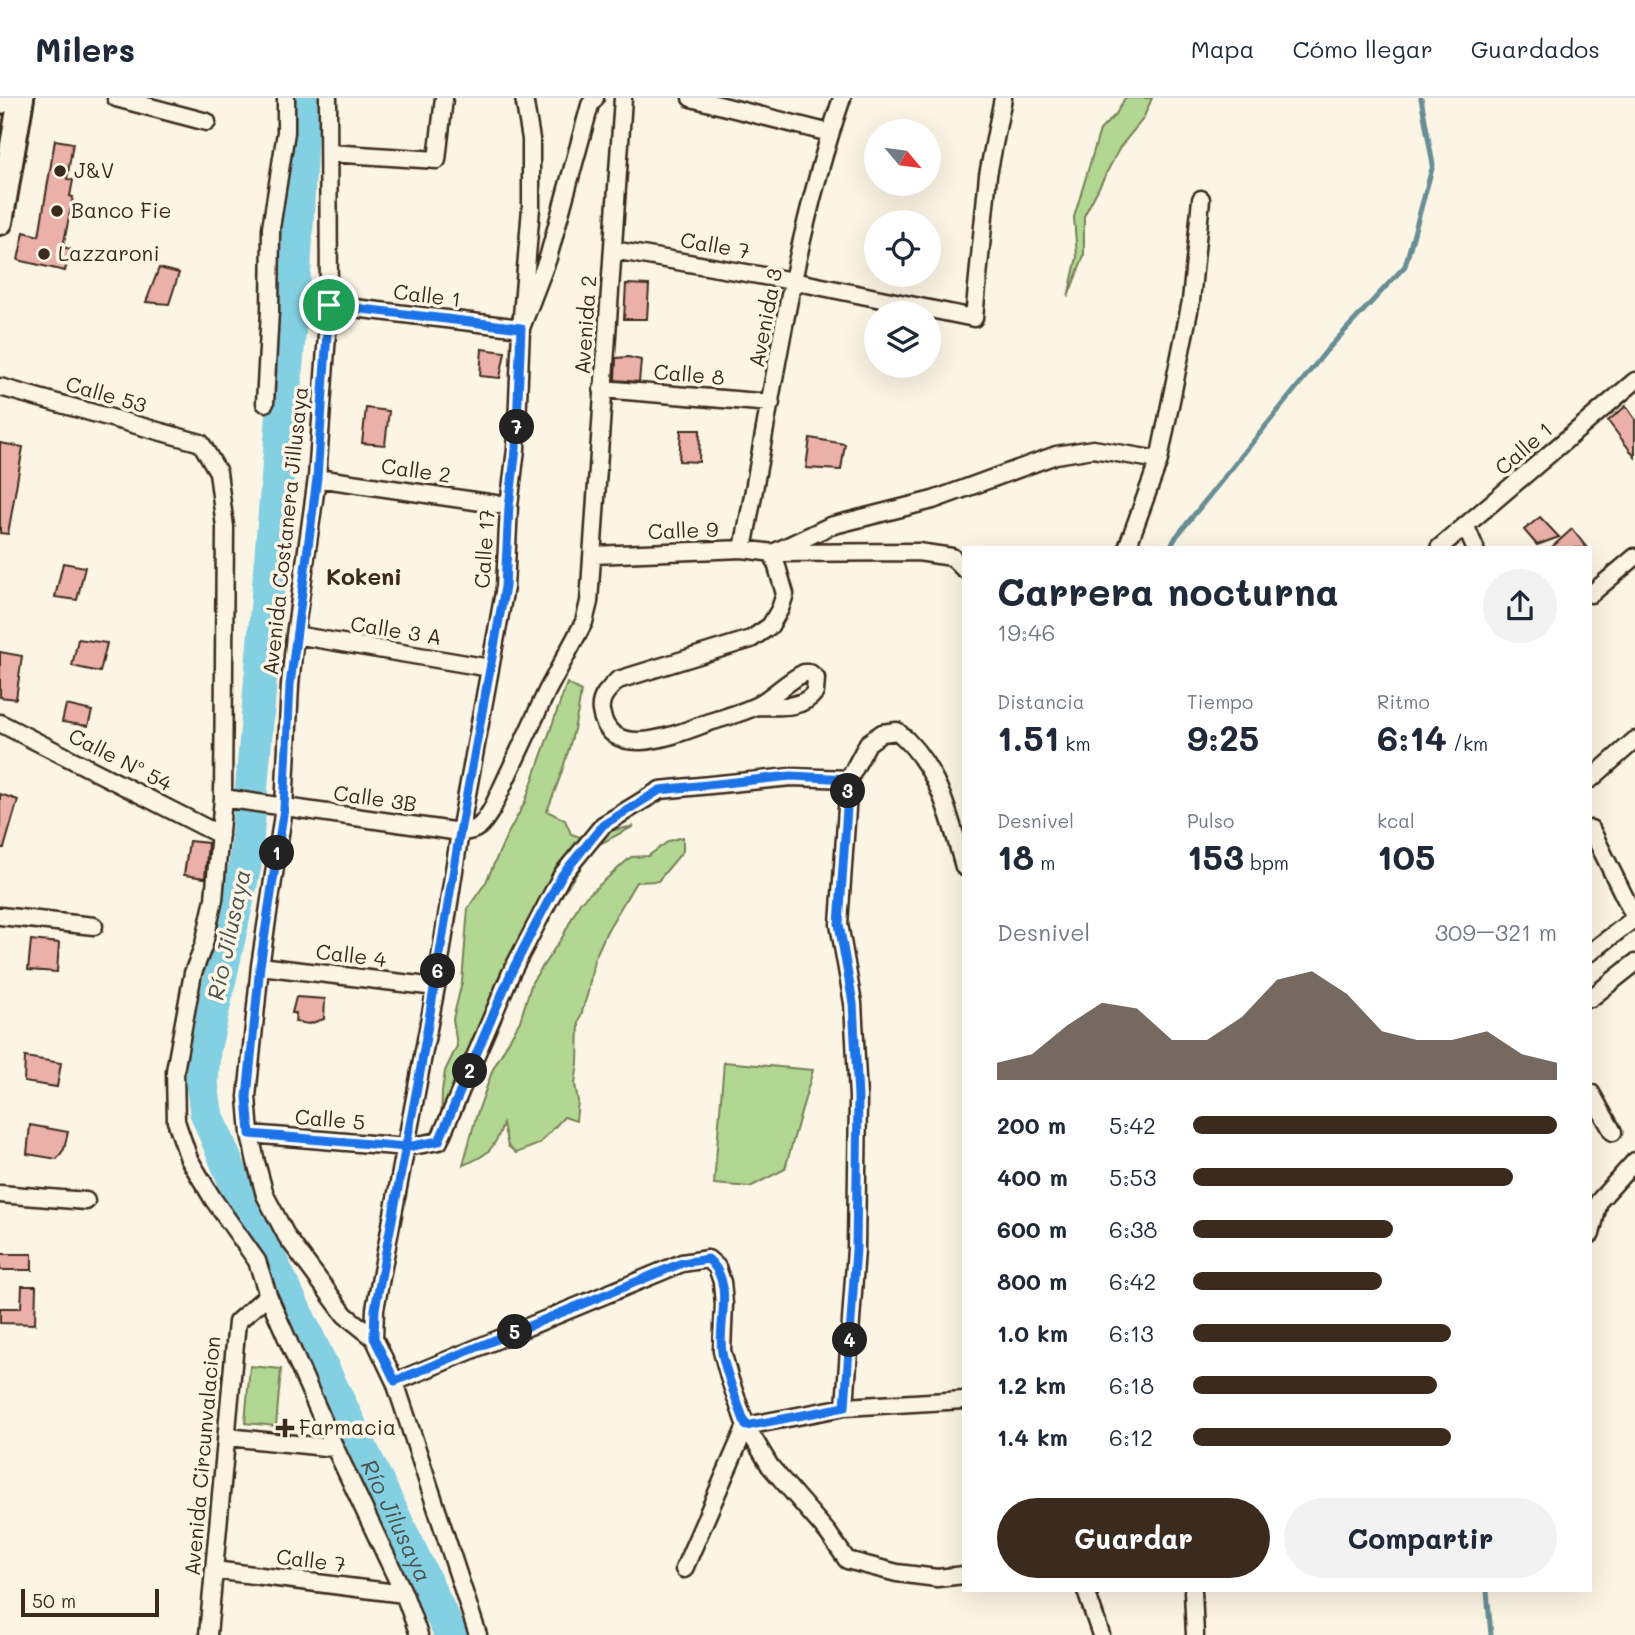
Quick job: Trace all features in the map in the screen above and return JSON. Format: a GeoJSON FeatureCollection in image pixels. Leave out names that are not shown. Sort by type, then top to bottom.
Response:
{"type":"FeatureCollection","features":[{"type":"Feature","properties":{"kind":"main road"},"geometry":{"type":"LineString","coordinates":[[0,222],[21,98]]}},
{"type":"Feature","properties":{"kind":"street"},"geometry":{"type":"LineString","coordinates":[[116,98],[207,122]]}},
{"type":"Feature","properties":{"kind":"street"},"geometry":{"type":"LineString","coordinates":[[265,403],[271,228],[286,132],[286,98]]}},
{"type":"Feature","properties":{"kind":"street","name":"Avenida Costanera Jillusaya"},"geometry":{"type":"LineString","coordinates":[[328,98],[329,305],[317,478],[295,635],[284,808],[260,966],[247,1097],[250,1134],[265,1195],[287,1237],[345,1315],[374,1338]]}},
{"type":"Feature","properties":{"kind":"street"},"geometry":{"type":"LineString","coordinates":[[329,153],[437,160],[444,98]]}},
{"type":"Feature","properties":{"kind":"street","name":"Calle 17"},"geometry":{"type":"LineString","coordinates":[[374,1338],[375,1309],[436,987],[460,832],[505,587],[531,208],[531,139],[524,98]]}},
{"type":"Feature","properties":{"kind":"street"},"geometry":{"type":"LineString","coordinates":[[521,328],[548,258],[590,105],[595,98]]}},
{"type":"Feature","properties":{"kind":"street","name":"Avenida 2"},"geometry":{"type":"LineString","coordinates":[[460,832],[472,832],[483,825],[583,622],[589,603],[623,98]]}},
{"type":"Feature","properties":{"kind":"street"},"geometry":{"type":"LineString","coordinates":[[691,98],[744,105],[830,133]]}},
{"type":"Feature","properties":{"kind":"street","name":"Avenida 3"},"geometry":{"type":"LineString","coordinates":[[743,549],[793,281],[830,133],[842,98]]}},
{"type":"Feature","properties":{"kind":"street","name":"Calle 7"},"geometry":{"type":"LineString","coordinates":[[613,250],[793,281],[974,318],[988,175],[1003,98]]}},
{"type":"Feature","properties":{"kind":"street"},"geometry":{"type":"LineString","coordinates":[[1128,546],[1159,460],[1191,301],[1201,199]]}},
{"type":"Feature","properties":{"kind":"street","name":"Calle 1"},"geometry":{"type":"LineString","coordinates":[[329,305],[521,328]]}},
{"type":"Feature","properties":{"kind":"street","name":"Calle 1"},"geometry":{"type":"LineString","coordinates":[[1442,546],[1635,382]]}},
{"type":"Feature","properties":{"kind":"street","name":"Calle 53"},"geometry":{"type":"LineString","coordinates":[[0,387],[201,443],[218,471],[225,527],[223,798]]}},
{"type":"Feature","properties":{"kind":"street","name":"Calle 8"},"geometry":{"type":"LineString","coordinates":[[603,389],[771,403]]}},
{"type":"Feature","properties":{"kind":"street"},"geometry":{"type":"LineString","coordinates":[[756,706],[650,742],[631,741],[612,733],[602,719],[600,703],[618,680],[751,639],[770,626],[785,594],[773,553],[830,526],[933,500],[1056,455],[1093,449],[1159,460]]}},
{"type":"Feature","properties":{"kind":"street","name":"Calle 2"},"geometry":{"type":"LineString","coordinates":[[317,478],[509,506]]}},
{"type":"Feature","properties":{"kind":"street"},"geometry":{"type":"LineString","coordinates":[[1466,527],[1474,546]]}},
{"type":"Feature","properties":{"kind":"street","name":"Calle 9"},"geometry":{"type":"LineString","coordinates":[[593,555],[743,549],[773,553],[918,552],[952,557],[962,567]]}},
{"type":"Feature","properties":{"kind":"street"},"geometry":{"type":"LineString","coordinates":[[1592,593],[1635,557]]}},
{"type":"Feature","properties":{"kind":"street","name":"Calle 3 A"},"geometry":{"type":"LineString","coordinates":[[295,635],[491,668]]}},
{"type":"Feature","properties":{"kind":"street","name":"Calle Nº 54"},"geometry":{"type":"LineString","coordinates":[[0,723],[220,835]]}},
{"type":"Feature","properties":{"kind":"street"},"geometry":{"type":"LineString","coordinates":[[845,1407],[856,1249],[858,1097],[853,1003],[839,924],[849,779],[868,743],[882,733],[897,731],[913,744],[945,799],[962,860]]}},
{"type":"Feature","properties":{"kind":"street"},"geometry":{"type":"LineString","coordinates":[[1592,778],[1635,740]]}},
{"type":"Feature","properties":{"kind":"street","name":"Calle 5"},"geometry":{"type":"LineString","coordinates":[[250,1134],[407,1147],[439,1141],[511,973],[555,887],[603,825],[660,790],[791,776],[849,779]]}},
{"type":"Feature","properties":{"kind":"street"},"geometry":{"type":"LineString","coordinates":[[223,798],[214,899],[204,944],[193,972],[176,1070],[176,1121],[189,1159],[213,1199],[257,1261],[268,1295],[335,1448],[404,1594],[419,1635]]}},
{"type":"Feature","properties":{"kind":"street","name":"Calle 3B"},"geometry":{"type":"LineString","coordinates":[[223,798],[460,832]]}},
{"type":"Feature","properties":{"kind":"street"},"geometry":{"type":"LineString","coordinates":[[1592,831],[1635,918],[1592,951]]}},
{"type":"Feature","properties":{"kind":"street"},"geometry":{"type":"LineString","coordinates":[[0,916],[94,926]]}},
{"type":"Feature","properties":{"kind":"street"},"geometry":{"type":"LineString","coordinates":[[1592,997],[1635,963]]}},
{"type":"Feature","properties":{"kind":"street","name":"Calle 4"},"geometry":{"type":"LineString","coordinates":[[260,966],[436,987]]}},
{"type":"Feature","properties":{"kind":"street"},"geometry":{"type":"LineString","coordinates":[[1592,1095],[1613,1132]]}},
{"type":"Feature","properties":{"kind":"street"},"geometry":{"type":"LineString","coordinates":[[1592,1230],[1599,1201],[1635,1161]]}},
{"type":"Feature","properties":{"kind":"street"},"geometry":{"type":"LineString","coordinates":[[0,1194],[86,1201]]}},
{"type":"Feature","properties":{"kind":"street"},"geometry":{"type":"LineString","coordinates":[[395,1381],[682,1263],[708,1259],[717,1267],[722,1282],[722,1352],[746,1426],[770,1466],[828,1533],[847,1560],[897,1573],[937,1578],[962,1576]]}},
{"type":"Feature","properties":{"kind":"street","name":"Avenida Circunvalacion"},"geometry":{"type":"LineString","coordinates":[[208,1635],[237,1322],[268,1295]]}},
{"type":"Feature","properties":{"kind":"street"},"geometry":{"type":"LineString","coordinates":[[374,1338],[395,1381],[478,1635]]}},
{"type":"Feature","properties":{"kind":"street"},"geometry":{"type":"LineString","coordinates":[[746,1426],[845,1407],[962,1400]]}},
{"type":"Feature","properties":{"kind":"street"},"geometry":{"type":"LineString","coordinates":[[684,1569],[746,1426]]}},
{"type":"Feature","properties":{"kind":"street"},"geometry":{"type":"LineString","coordinates":[[227,1437],[335,1448]]}},
{"type":"Feature","properties":{"kind":"street","name":"Calle 7"},"geometry":{"type":"LineString","coordinates":[[214,1570],[404,1594]]}},
{"type":"Feature","properties":{"kind":"street"},"geometry":{"type":"LineString","coordinates":[[1086,1592],[1101,1635]]}},
{"type":"Feature","properties":{"kind":"street"},"geometry":{"type":"LineString","coordinates":[[1193,1592],[1195,1635]]}},
{"type":"Feature","properties":{"kind":"green space"},"geometry":{"type":"Polygon","coordinates":[[[1125,98],[1152,98],[1143,119],[1120,147],[1084,216],[1084,255],[1068,297],[1077,257],[1074,217],[1100,130],[1116,114],[1125,98]]]}},
{"type":"Feature","properties":{"kind":"green space"},"geometry":{"type":"Polygon","coordinates":[[[567,683],[581,691],[579,707],[568,752],[547,811],[565,820],[571,834],[580,837],[634,826],[588,850],[580,869],[533,935],[441,1128],[445,1071],[457,1046],[453,1019],[462,982],[468,908],[486,882],[525,802],[567,683]]]}},
{"type":"Feature","properties":{"kind":"green space"},"geometry":{"type":"Polygon","coordinates":[[[683,837],[683,851],[658,881],[636,882],[607,931],[594,960],[579,1022],[575,1084],[578,1101],[576,1121],[564,1117],[539,1144],[516,1153],[508,1146],[503,1124],[489,1150],[463,1165],[493,1069],[520,1021],[532,982],[563,936],[580,902],[631,857],[648,856],[669,841],[683,837]]]}},
{"type":"Feature","properties":{"kind":"green space"},"geometry":{"type":"Polygon","coordinates":[[[724,1062],[813,1070],[785,1169],[750,1187],[714,1184],[724,1062]]]}},
{"type":"Feature","properties":{"kind":"green space"},"geometry":{"type":"Polygon","coordinates":[[[250,1366],[281,1369],[276,1426],[245,1423],[250,1366]]]}},
{"type":"Feature","properties":{"kind":"building"},"geometry":{"type":"Polygon","coordinates":[[[55,140],[73,143],[67,179],[73,180],[70,196],[73,197],[63,247],[70,249],[65,271],[18,260],[24,232],[39,236],[55,140]]]}},
{"type":"Feature","properties":{"kind":"building"},"geometry":{"type":"Polygon","coordinates":[[[159,268],[179,273],[169,304],[146,302],[159,268]]]}},
{"type":"Feature","properties":{"kind":"building"},"geometry":{"type":"Polygon","coordinates":[[[626,284],[649,285],[647,319],[624,319],[626,284]]]}},
{"type":"Feature","properties":{"kind":"building"},"geometry":{"type":"Polygon","coordinates":[[[482,349],[505,352],[500,378],[480,376],[482,349]]]}},
{"type":"Feature","properties":{"kind":"building"},"geometry":{"type":"Polygon","coordinates":[[[616,358],[641,360],[639,382],[615,380],[616,358]]]}},
{"type":"Feature","properties":{"kind":"building"},"geometry":{"type":"Polygon","coordinates":[[[1626,406],[1635,419],[1635,457],[1608,421],[1626,406]]]}},
{"type":"Feature","properties":{"kind":"building"},"geometry":{"type":"Polygon","coordinates":[[[366,408],[389,411],[385,445],[362,443],[366,408]]]}},
{"type":"Feature","properties":{"kind":"building"},"geometry":{"type":"Polygon","coordinates":[[[681,430],[700,430],[699,462],[679,461],[681,430]]]}},
{"type":"Feature","properties":{"kind":"building"},"geometry":{"type":"Polygon","coordinates":[[[810,438],[845,444],[841,470],[806,468],[810,438]]]}},
{"type":"Feature","properties":{"kind":"building"},"geometry":{"type":"Polygon","coordinates":[[[0,443],[23,447],[8,534],[0,533],[0,443]]]}},
{"type":"Feature","properties":{"kind":"building"},"geometry":{"type":"Polygon","coordinates":[[[1540,517],[1559,537],[1537,545],[1524,530],[1540,517]]]}},
{"type":"Feature","properties":{"kind":"building"},"geometry":{"type":"Polygon","coordinates":[[[1572,529],[1585,546],[1553,546],[1572,529]]]}},
{"type":"Feature","properties":{"kind":"building"},"geometry":{"type":"Polygon","coordinates":[[[63,563],[85,567],[77,600],[55,597],[63,563]]]}},
{"type":"Feature","properties":{"kind":"building"},"geometry":{"type":"Polygon","coordinates":[[[78,639],[107,643],[100,672],[72,666],[78,639]]]}},
{"type":"Feature","properties":{"kind":"building"},"geometry":{"type":"Polygon","coordinates":[[[0,652],[22,656],[16,699],[0,697],[0,652]]]}},
{"type":"Feature","properties":{"kind":"building"},"geometry":{"type":"Polygon","coordinates":[[[66,705],[92,711],[88,726],[62,722],[66,705]]]}},
{"type":"Feature","properties":{"kind":"building"},"geometry":{"type":"Polygon","coordinates":[[[0,794],[18,800],[4,848],[0,848],[0,794]]]}},
{"type":"Feature","properties":{"kind":"building"},"geometry":{"type":"Polygon","coordinates":[[[189,841],[208,843],[205,878],[184,875],[189,841]]]}},
{"type":"Feature","properties":{"kind":"building"},"geometry":{"type":"Polygon","coordinates":[[[31,940],[59,943],[57,972],[28,970],[31,940]]]}},
{"type":"Feature","properties":{"kind":"building"},"geometry":{"type":"Polygon","coordinates":[[[296,997],[325,999],[324,1019],[309,1024],[295,1022],[296,1013],[292,1013],[296,997]]]}},
{"type":"Feature","properties":{"kind":"building"},"geometry":{"type":"Polygon","coordinates":[[[25,1057],[61,1063],[57,1087],[24,1082],[25,1057]]]}},
{"type":"Feature","properties":{"kind":"building"},"geometry":{"type":"Polygon","coordinates":[[[30,1125],[68,1132],[64,1149],[57,1159],[27,1154],[30,1125]]]}},
{"type":"Feature","properties":{"kind":"building"},"geometry":{"type":"Polygon","coordinates":[[[0,1254],[32,1254],[32,1270],[0,1270],[0,1254]]]}},
{"type":"Feature","properties":{"kind":"building"},"geometry":{"type":"Polygon","coordinates":[[[22,1286],[36,1286],[35,1324],[0,1323],[0,1308],[21,1308],[22,1286]]]}},
{"type":"Feature","properties":{"kind":"waterway","name":"Río Jilusaya"},"geometry":{"type":"LineString","coordinates":[[303,98],[295,266],[245,866],[204,1051],[202,1083],[206,1112],[242,1200],[451,1635]]}},
{"type":"Feature","properties":{"kind":"waterway"},"geometry":{"type":"LineString","coordinates":[[1171,546],[1327,350],[1405,266],[1433,165],[1421,98]]}},
{"type":"Feature","properties":{"kind":"waterway"},"geometry":{"type":"LineString","coordinates":[[1487,1592],[1491,1635]]}},
{"type":"Feature","properties":{"kind":"place","name":"J&V"},"geometry":{"type":"Point","coordinates":[60,171]}},
{"type":"Feature","properties":{"kind":"place","name":"Banco Fie"},"geometry":{"type":"Point","coordinates":[57,211]}},
{"type":"Feature","properties":{"kind":"place","name":"Lazzaroni"},"geometry":{"type":"Point","coordinates":[44,254]}},
{"type":"Feature","properties":{"kind":"place","name":"Farmacia"},"geometry":{"type":"Point","coordinates":[285,1428]}},
{"type":"Feature","properties":{"kind":"district","name":"Kokeni"},"geometry":{"type":"Point","coordinates":[364,577]}},
{"type":"Feature","properties":{"kind":"route"},"geometry":{"type":"LineString","coordinates":[[329,305],[317,478],[290,685],[284,808],[260,966],[247,1097],[250,1134],[407,1147],[439,1141],[511,973],[536,924],[562,875],[603,825],[660,790],[791,776],[849,779],[839,924],[853,1003],[858,1097],[856,1249],[845,1407],[746,1426],[722,1352],[722,1282],[717,1267],[708,1259],[682,1263],[395,1381],[374,1338],[375,1309],[383,1276],[407,1147],[436,987],[460,832],[505,587],[509,506],[516,449],[521,328],[329,305]]}}]}
